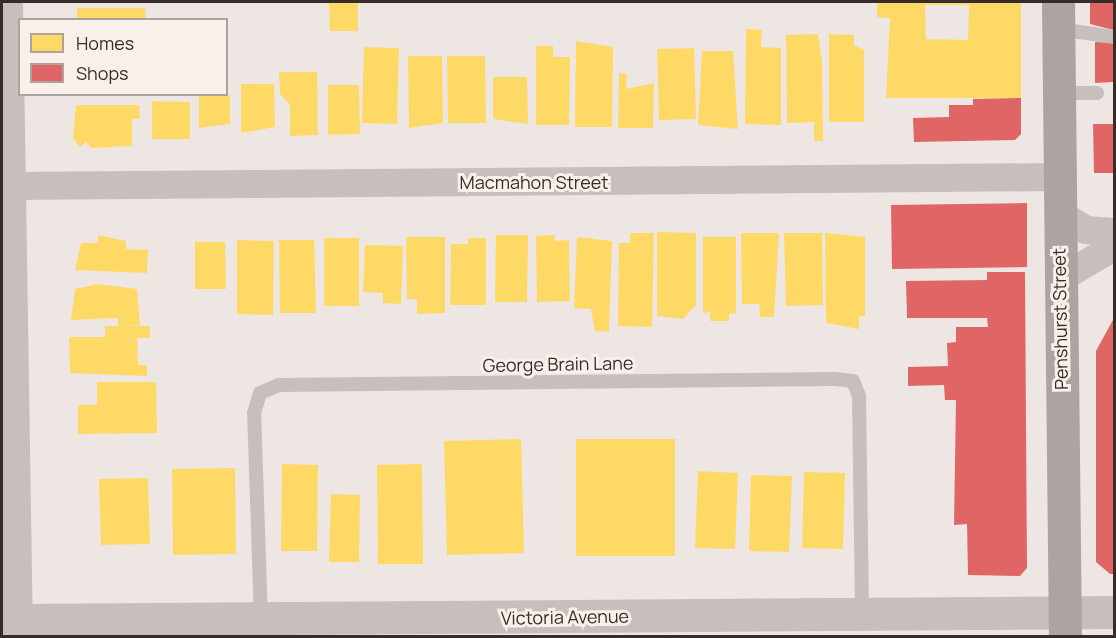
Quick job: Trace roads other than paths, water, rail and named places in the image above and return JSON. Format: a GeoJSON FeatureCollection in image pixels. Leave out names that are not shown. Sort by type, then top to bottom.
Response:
{"type":"FeatureCollection","features":[{"type":"Feature","properties":{"kind":"main road","name":"Penshurst Street"},"geometry":{"type":"LineString","coordinates":[[1058,15],[1065,625]]}},
{"type":"Feature","properties":{"kind":"street"},"geometry":{"type":"LineString","coordinates":[[6,2],[7,579],[16,628]]}},
{"type":"Feature","properties":{"kind":"street","name":"Macmahon Street"},"geometry":{"type":"LineString","coordinates":[[5,186],[1059,177]]}},
{"type":"Feature","properties":{"kind":"street"},"geometry":{"type":"LineString","coordinates":[[1059,213],[1086,230],[1114,232]]}},
{"type":"Feature","properties":{"kind":"street"},"geometry":{"type":"LineString","coordinates":[[1060,279],[1114,247]]}},
{"type":"Feature","properties":{"kind":"street","name":"Victoria Avenue"},"geometry":{"type":"LineString","coordinates":[[16,628],[261,621],[862,614],[1065,625],[1114,612]]}},
{"type":"Feature","properties":{"kind":"lane"},"geometry":{"type":"LineString","coordinates":[[1058,15],[1114,37]]}},
{"type":"Feature","properties":{"kind":"lane"},"geometry":{"type":"LineString","coordinates":[[1058,93],[1097,93]]}},
{"type":"Feature","properties":{"kind":"lane","name":"George Brain Lane"},"geometry":{"type":"LineString","coordinates":[[261,621],[254,413],[260,393],[291,384],[853,381],[859,396],[862,614]]}}]}
